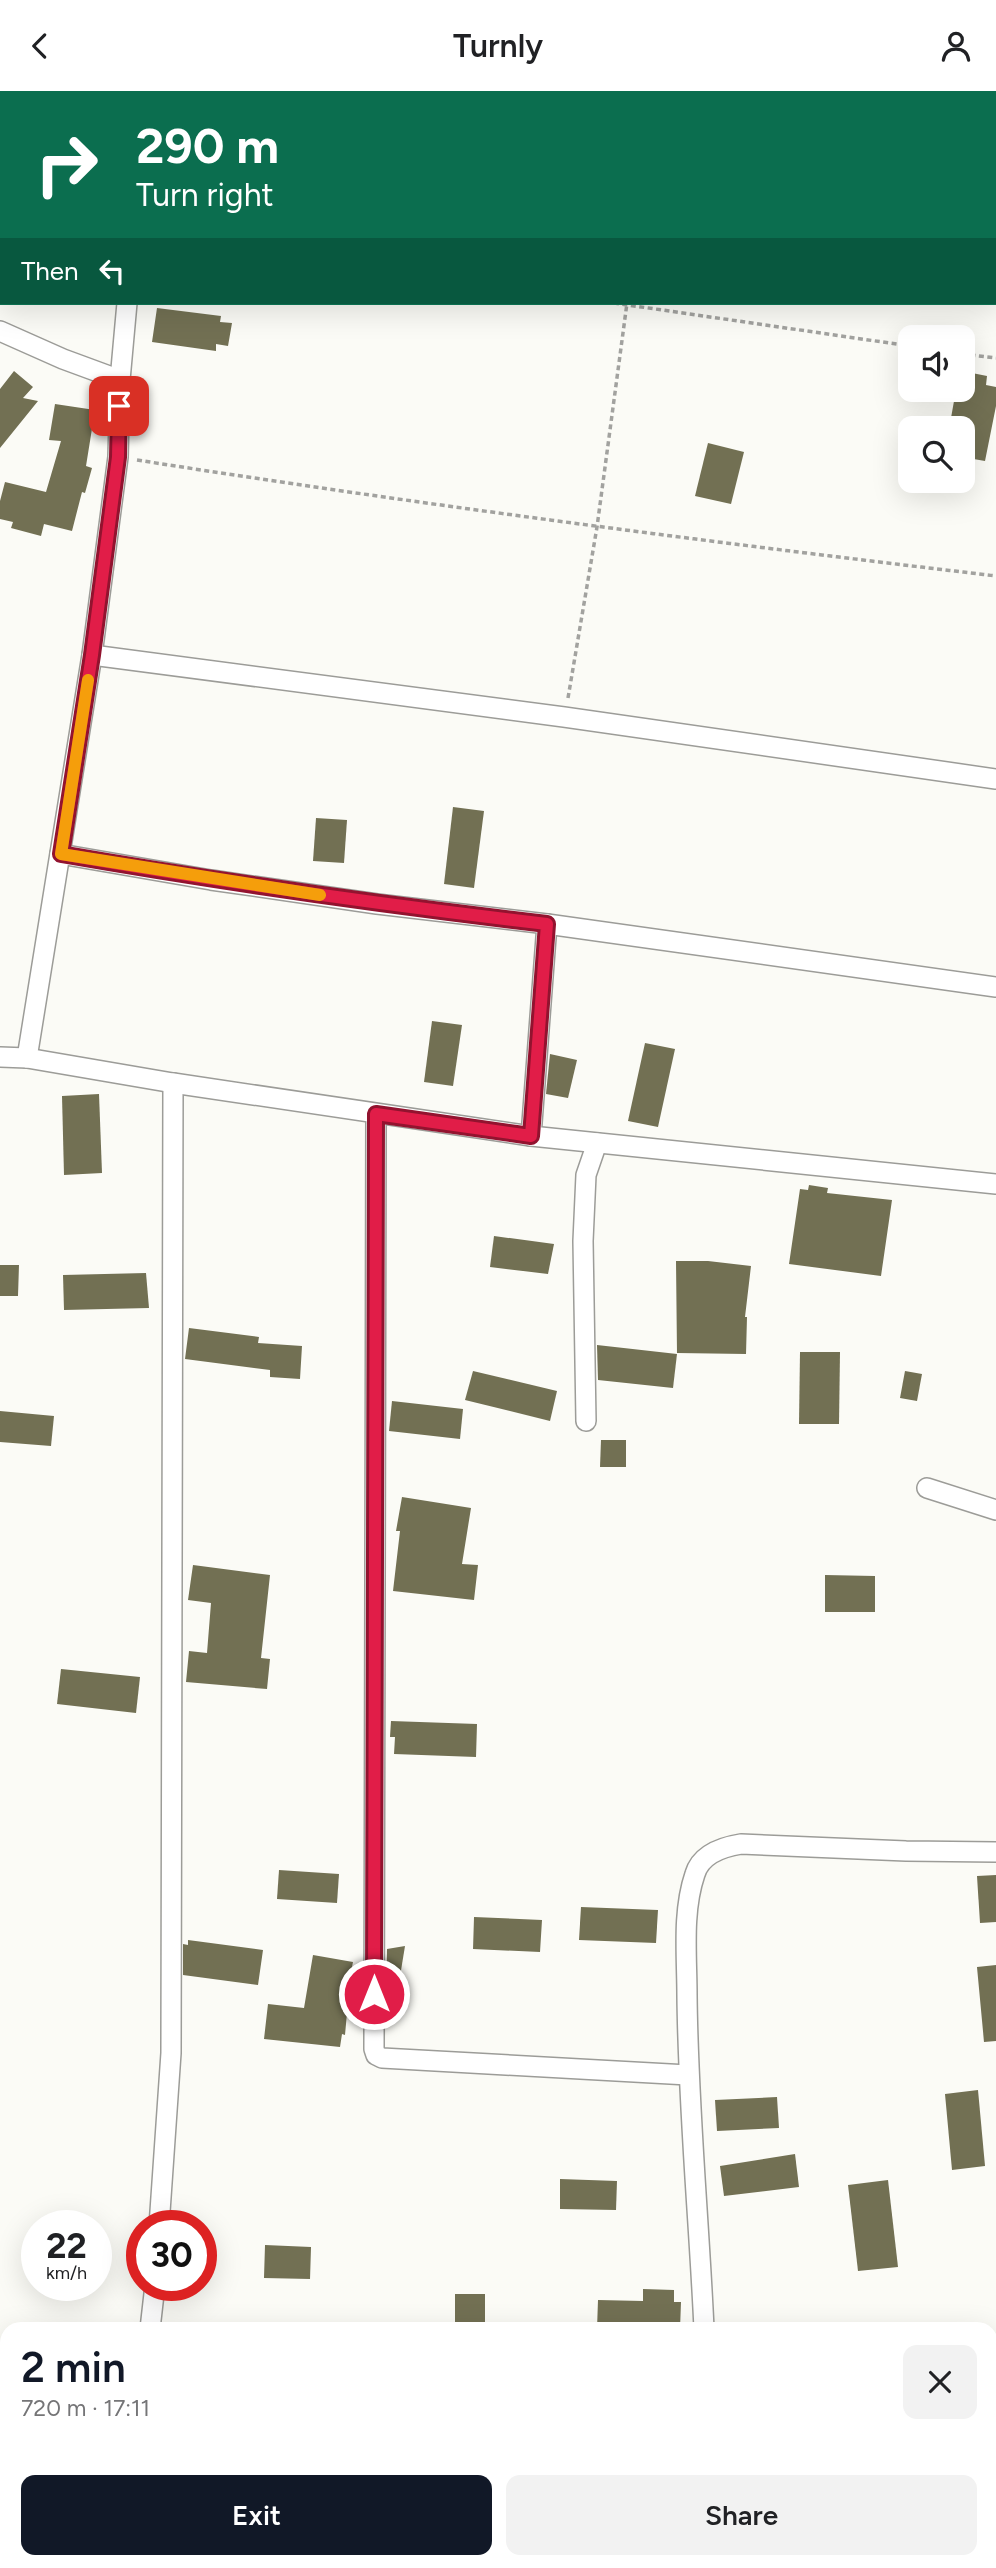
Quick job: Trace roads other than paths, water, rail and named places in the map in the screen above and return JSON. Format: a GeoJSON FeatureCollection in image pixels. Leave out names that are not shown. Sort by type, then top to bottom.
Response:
{"type":"FeatureCollection","features":[{"type":"Feature","properties":{"kind":"street"},"geometry":{"type":"LineString","coordinates":[[27,1058],[92,655],[118,457],[120,380],[127,305]]}},
{"type":"Feature","properties":{"kind":"street"},"geometry":{"type":"LineString","coordinates":[[0,331],[63,359],[120,380]]}},
{"type":"Feature","properties":{"kind":"street"},"geometry":{"type":"LineString","coordinates":[[92,655],[564,717],[996,779]]}},
{"type":"Feature","properties":{"kind":"street"},"geometry":{"type":"LineString","coordinates":[[61,854],[211,880],[363,902],[547,924],[996,987]]}},
{"type":"Feature","properties":{"kind":"street"},"geometry":{"type":"LineString","coordinates":[[531,1136],[547,924]]}},
{"type":"Feature","properties":{"kind":"street"},"geometry":{"type":"LineString","coordinates":[[0,1057],[27,1058],[173,1083],[531,1136],[996,1184]]}},
{"type":"Feature","properties":{"kind":"street"},"geometry":{"type":"LineString","coordinates":[[160,2210],[171,2053],[173,1083]]}},
{"type":"Feature","properties":{"kind":"street"},"geometry":{"type":"LineString","coordinates":[[376,1114],[374,2049],[376,2055],[382,2057],[688,2075]]}},
{"type":"Feature","properties":{"kind":"street"},"geometry":{"type":"LineString","coordinates":[[586,1421],[583,1241],[585,1188],[586,1175],[597,1143]]}},
{"type":"Feature","properties":{"kind":"street"},"geometry":{"type":"LineString","coordinates":[[927,1488],[996,1510]]}},
{"type":"Feature","properties":{"kind":"street"},"geometry":{"type":"LineString","coordinates":[[704,2322],[688,2075],[686,1922],[694,1874],[708,1856],[722,1847],[741,1844],[996,1852]]}},
{"type":"Feature","properties":{"kind":"street"},"geometry":{"type":"LineString","coordinates":[[151,2322],[153,2301]]}}]}
